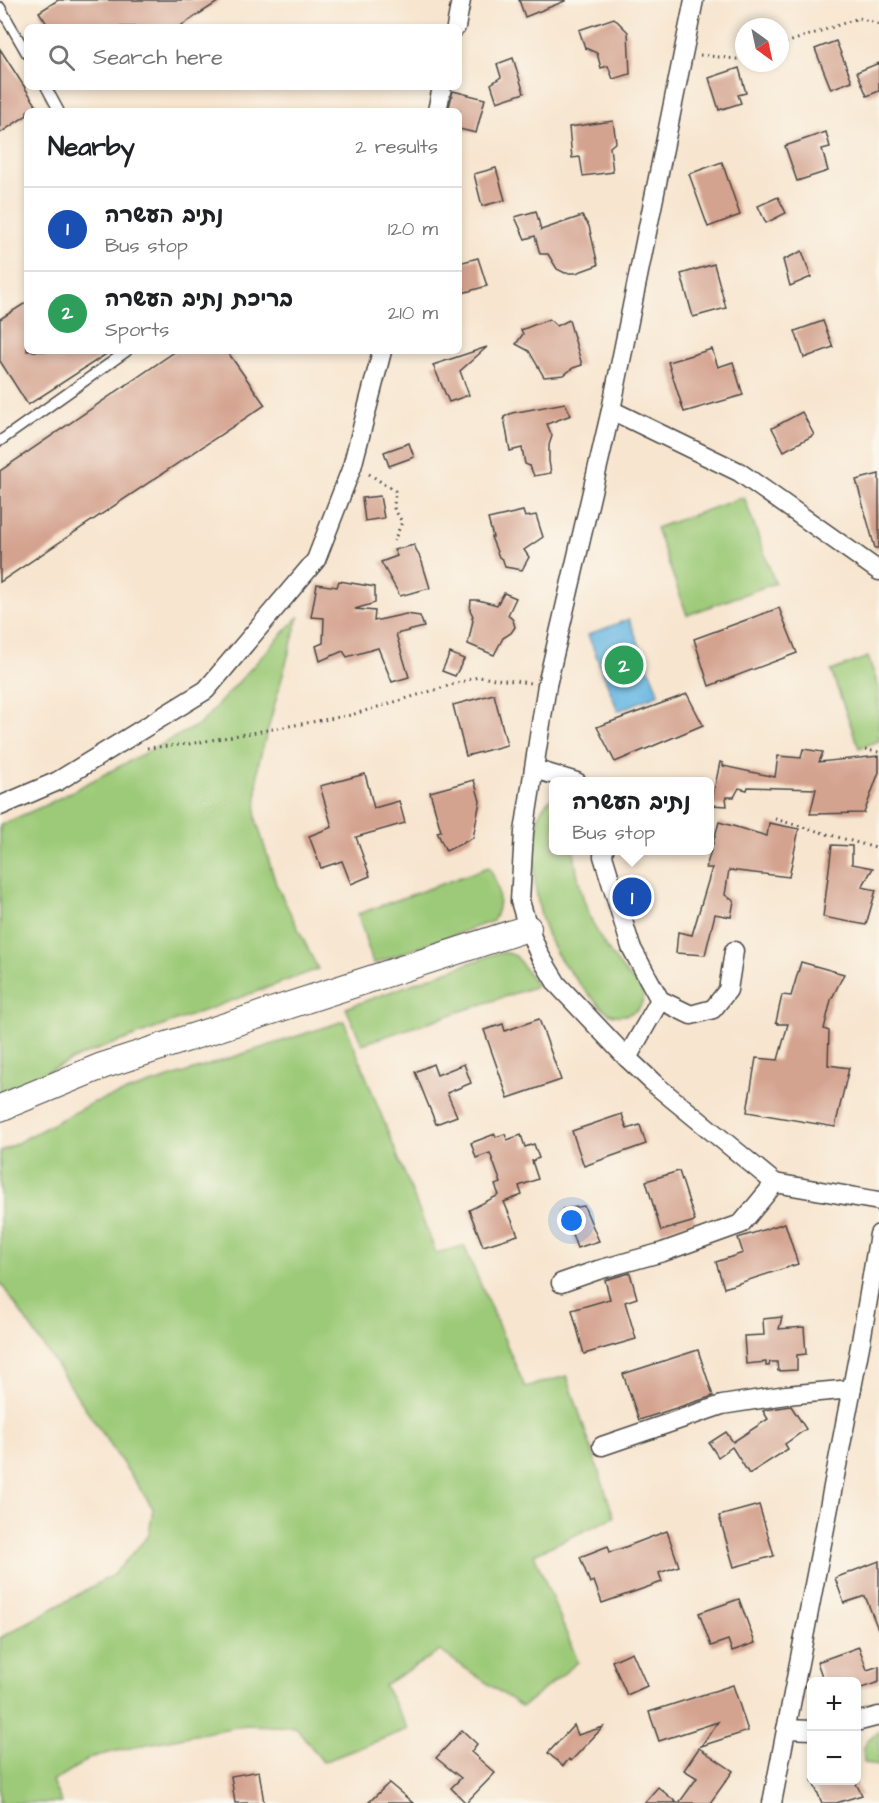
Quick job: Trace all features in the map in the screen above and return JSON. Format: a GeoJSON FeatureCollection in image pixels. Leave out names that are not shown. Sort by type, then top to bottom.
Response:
{"type":"FeatureCollection","features":[{"type":"Feature","properties":{"kind":"street"},"geometry":{"type":"LineString","coordinates":[[457,24],[462,0]]}},
{"type":"Feature","properties":{"kind":"street"},"geometry":{"type":"LineString","coordinates":[[694,0],[611,410],[547,685],[524,832],[520,901],[540,956],[558,984],[627,1058],[658,1087],[775,1183],[879,1201]]}},
{"type":"Feature","properties":{"kind":"street"},"geometry":{"type":"LineString","coordinates":[[438,108],[441,90]]}},
{"type":"Feature","properties":{"kind":"street"},"geometry":{"type":"LineString","coordinates":[[0,806],[58,781],[206,690],[316,560],[352,467],[381,354]]}},
{"type":"Feature","properties":{"kind":"street"},"geometry":{"type":"LineString","coordinates":[[611,410],[739,472],[879,571]]}},
{"type":"Feature","properties":{"kind":"street"},"geometry":{"type":"LineString","coordinates":[[534,769],[560,777]]}},
{"type":"Feature","properties":{"kind":"street"},"geometry":{"type":"LineString","coordinates":[[603,855],[631,947],[660,1000],[691,1015],[713,1009],[729,990],[734,951]]}},
{"type":"Feature","properties":{"kind":"street"},"geometry":{"type":"LineString","coordinates":[[0,1108],[102,1066],[528,928]]}},
{"type":"Feature","properties":{"kind":"street"},"geometry":{"type":"LineString","coordinates":[[627,1058],[660,1000]]}},
{"type":"Feature","properties":{"kind":"street"},"geometry":{"type":"LineString","coordinates":[[561,1283],[597,1270],[663,1252],[741,1224],[775,1183]]}},
{"type":"Feature","properties":{"kind":"street"},"geometry":{"type":"LineString","coordinates":[[772,1803],[852,1389],[879,1234]]}},
{"type":"Feature","properties":{"kind":"street"},"geometry":{"type":"LineString","coordinates":[[602,1446],[722,1406],[786,1395],[852,1389]]}},
{"type":"Feature","properties":{"kind":"street"},"geometry":{"type":"LineString","coordinates":[[861,1721],[879,1716]]}},
{"type":"Feature","properties":{"kind":"street"},"geometry":{"type":"LineString","coordinates":[[786,1729],[807,1730]]}},
{"type":"Feature","properties":{"kind":"lane"},"geometry":{"type":"LineString","coordinates":[[0,7],[24,49]]}},
{"type":"Feature","properties":{"kind":"lane"},"geometry":{"type":"LineString","coordinates":[[48,90],[57,108]]}},
{"type":"Feature","properties":{"kind":"lane"},"geometry":{"type":"LineString","coordinates":[[0,441],[123,354]]}},
{"type":"Feature","properties":{"kind":"path"},"geometry":{"type":"LineString","coordinates":[[789,42],[859,18],[879,24]]}},
{"type":"Feature","properties":{"kind":"path"},"geometry":{"type":"LineString","coordinates":[[683,53],[735,59]]}},
{"type":"Feature","properties":{"kind":"path"},"geometry":{"type":"LineString","coordinates":[[352,467],[365,471],[395,491],[394,508],[402,522],[394,542]]}},
{"type":"Feature","properties":{"kind":"path"},"geometry":{"type":"LineString","coordinates":[[141,748],[189,744],[351,715],[478,677],[547,685]]}},
{"type":"Feature","properties":{"kind":"path"},"geometry":{"type":"LineString","coordinates":[[865,750],[879,752]]}},
{"type":"Feature","properties":{"kind":"path"},"geometry":{"type":"LineString","coordinates":[[775,819],[879,849]]}},
{"type":"Feature","properties":{"kind":"green space"},"geometry":{"type":"Polygon","coordinates":[[[744,497],[775,583],[687,615],[656,528],[744,497]]]}},
{"type":"Feature","properties":{"kind":"green space"},"geometry":{"type":"Polygon","coordinates":[[[299,616],[258,765],[256,819],[276,884],[318,969],[83,1055],[0,1093],[0,825],[46,805],[200,724],[299,616]]]}},
{"type":"Feature","properties":{"kind":"green space"},"geometry":{"type":"Polygon","coordinates":[[[868,657],[879,688],[879,741],[859,748],[831,671],[868,657]]]}},
{"type":"Feature","properties":{"kind":"green space"},"geometry":{"type":"Polygon","coordinates":[[[548,801],[549,855],[575,855],[582,895],[590,917],[612,955],[642,992],[640,1007],[629,1014],[609,1013],[596,1002],[559,958],[544,926],[534,872],[537,824],[548,801]]]}},
{"type":"Feature","properties":{"kind":"green space"},"geometry":{"type":"Polygon","coordinates":[[[489,867],[495,880],[499,900],[493,921],[373,964],[358,914],[489,867]]]}},
{"type":"Feature","properties":{"kind":"green space"},"geometry":{"type":"Polygon","coordinates":[[[497,953],[516,956],[537,986],[362,1044],[346,1008],[497,953]]]}},
{"type":"Feature","properties":{"kind":"green space"},"geometry":{"type":"Polygon","coordinates":[[[344,1021],[436,1253],[464,1246],[525,1387],[567,1376],[614,1517],[534,1554],[578,1662],[522,1707],[440,1651],[384,1685],[408,1729],[323,1762],[296,1727],[246,1725],[92,1757],[52,1782],[62,1803],[0,1803],[0,1638],[113,1575],[149,1535],[153,1508],[0,1282],[0,1152],[92,1103],[344,1021]]]}},
{"type":"Feature","properties":{"kind":"green space"},"geometry":{"type":"Polygon","coordinates":[[[879,1731],[879,1765],[864,1763],[865,1744],[879,1731]]]}},
{"type":"Feature","properties":{"kind":"water"},"geometry":{"type":"Polygon","coordinates":[[[629,619],[659,694],[618,711],[588,635],[629,619]]]}},
{"type":"Feature","properties":{"kind":"building"},"geometry":{"type":"Polygon","coordinates":[[[58,0],[221,0],[184,24],[47,24],[39,12],[58,0]]]}},
{"type":"Feature","properties":{"kind":"building"},"geometry":{"type":"Polygon","coordinates":[[[519,0],[565,0],[565,1],[525,17],[519,0]]]}},
{"type":"Feature","properties":{"kind":"building"},"geometry":{"type":"Polygon","coordinates":[[[614,18],[628,32],[630,74],[613,79],[608,66],[601,68],[597,53],[585,48],[579,30],[614,18]]]}},
{"type":"Feature","properties":{"kind":"building"},"geometry":{"type":"Polygon","coordinates":[[[836,41],[852,81],[831,89],[815,49],[836,41]]]}},
{"type":"Feature","properties":{"kind":"building"},"geometry":{"type":"Polygon","coordinates":[[[0,49],[24,86],[24,90],[26,90],[38,108],[24,108],[24,117],[0,133],[0,49]]]}},
{"type":"Feature","properties":{"kind":"building"},"geometry":{"type":"Polygon","coordinates":[[[513,58],[524,93],[497,102],[491,84],[501,77],[497,64],[513,58]]]}},
{"type":"Feature","properties":{"kind":"building"},"geometry":{"type":"Polygon","coordinates":[[[879,63],[879,91],[867,96],[857,72],[879,63]]]}},
{"type":"Feature","properties":{"kind":"building"},"geometry":{"type":"Polygon","coordinates":[[[735,69],[735,72],[740,72],[746,93],[738,95],[741,103],[719,110],[709,78],[735,69]]]}},
{"type":"Feature","properties":{"kind":"building"},"geometry":{"type":"Polygon","coordinates":[[[453,91],[485,99],[476,133],[462,130],[462,108],[449,108],[453,91]]]}},
{"type":"Feature","properties":{"kind":"building"},"geometry":{"type":"Polygon","coordinates":[[[613,121],[616,142],[610,147],[613,172],[583,176],[580,157],[572,158],[569,127],[613,121]]]}},
{"type":"Feature","properties":{"kind":"building"},"geometry":{"type":"Polygon","coordinates":[[[826,132],[830,147],[822,149],[828,171],[797,181],[785,146],[826,132]]]}},
{"type":"Feature","properties":{"kind":"building"},"geometry":{"type":"Polygon","coordinates":[[[722,162],[740,215],[708,227],[689,174],[722,162]]]}},
{"type":"Feature","properties":{"kind":"building"},"geometry":{"type":"Polygon","coordinates":[[[496,168],[505,200],[482,206],[474,174],[496,168]]]}},
{"type":"Feature","properties":{"kind":"building"},"geometry":{"type":"Polygon","coordinates":[[[778,197],[786,213],[766,223],[758,206],[778,197]]]}},
{"type":"Feature","properties":{"kind":"building"},"geometry":{"type":"Polygon","coordinates":[[[536,211],[541,230],[582,216],[589,226],[598,265],[576,273],[565,273],[557,269],[548,254],[540,254],[535,236],[525,239],[515,217],[536,211]]]}},
{"type":"Feature","properties":{"kind":"building"},"geometry":{"type":"Polygon","coordinates":[[[802,251],[811,277],[790,286],[783,260],[802,251]]]}},
{"type":"Feature","properties":{"kind":"building"},"geometry":{"type":"Polygon","coordinates":[[[478,258],[487,286],[462,293],[462,262],[478,258]]]}},
{"type":"Feature","properties":{"kind":"building"},"geometry":{"type":"Polygon","coordinates":[[[714,264],[726,308],[693,317],[681,274],[714,264]]]}},
{"type":"Feature","properties":{"kind":"building"},"geometry":{"type":"Polygon","coordinates":[[[24,304],[24,354],[106,354],[28,405],[0,361],[0,319],[24,304]]]}},
{"type":"Feature","properties":{"kind":"building"},"geometry":{"type":"Polygon","coordinates":[[[549,319],[557,326],[569,320],[582,365],[564,375],[544,377],[529,351],[516,344],[523,334],[521,330],[549,319]]]}},
{"type":"Feature","properties":{"kind":"building"},"geometry":{"type":"Polygon","coordinates":[[[823,321],[833,347],[804,358],[795,331],[823,321]]]}},
{"type":"Feature","properties":{"kind":"building"},"geometry":{"type":"Polygon","coordinates":[[[487,347],[460,371],[469,395],[449,402],[433,365],[487,347]]]}},
{"type":"Feature","properties":{"kind":"building"},"geometry":{"type":"Polygon","coordinates":[[[712,349],[718,367],[733,362],[743,395],[684,412],[668,362],[712,349]]]}},
{"type":"Feature","properties":{"kind":"building"},"geometry":{"type":"Polygon","coordinates":[[[172,354],[229,354],[265,405],[0,582],[0,471],[172,354]]]}},
{"type":"Feature","properties":{"kind":"building"},"geometry":{"type":"Polygon","coordinates":[[[565,403],[571,415],[547,424],[552,436],[549,445],[551,473],[534,476],[530,466],[525,464],[522,448],[510,451],[504,417],[512,413],[565,403]]]}},
{"type":"Feature","properties":{"kind":"building"},"geometry":{"type":"Polygon","coordinates":[[[802,412],[814,435],[784,451],[772,428],[802,412]]]}},
{"type":"Feature","properties":{"kind":"building"},"geometry":{"type":"Polygon","coordinates":[[[409,443],[414,457],[389,466],[384,452],[409,443]]]}},
{"type":"Feature","properties":{"kind":"building"},"geometry":{"type":"Polygon","coordinates":[[[879,474],[879,548],[875,548],[856,480],[879,474]]]}},
{"type":"Feature","properties":{"kind":"building"},"geometry":{"type":"Polygon","coordinates":[[[380,496],[384,518],[365,521],[362,498],[380,496]]]}},
{"type":"Feature","properties":{"kind":"building"},"geometry":{"type":"Polygon","coordinates":[[[523,511],[525,517],[536,515],[543,537],[524,550],[529,557],[522,570],[505,567],[491,537],[493,537],[488,519],[523,511]]]}},
{"type":"Feature","properties":{"kind":"building"},"geometry":{"type":"Polygon","coordinates":[[[414,545],[430,588],[400,596],[381,562],[397,556],[394,550],[414,545]]]}},
{"type":"Feature","properties":{"kind":"building"},"geometry":{"type":"Polygon","coordinates":[[[339,581],[375,587],[375,603],[355,609],[375,611],[374,621],[406,614],[420,616],[424,627],[396,634],[409,677],[392,682],[378,648],[347,657],[343,651],[320,661],[316,646],[323,643],[324,618],[311,617],[317,584],[337,587],[339,581]]]}},
{"type":"Feature","properties":{"kind":"building"},"geometry":{"type":"Polygon","coordinates":[[[504,593],[516,598],[508,615],[515,627],[503,638],[494,655],[468,644],[473,620],[470,610],[471,600],[497,605],[504,593]]]}},
{"type":"Feature","properties":{"kind":"building"},"geometry":{"type":"Polygon","coordinates":[[[779,608],[797,653],[709,686],[694,639],[779,608]]]}},
{"type":"Feature","properties":{"kind":"building"},"geometry":{"type":"Polygon","coordinates":[[[450,653],[464,659],[455,676],[442,671],[450,653]]]}},
{"type":"Feature","properties":{"kind":"building"},"geometry":{"type":"Polygon","coordinates":[[[494,694],[507,745],[466,756],[453,705],[494,694]]]}},
{"type":"Feature","properties":{"kind":"building"},"geometry":{"type":"Polygon","coordinates":[[[687,694],[703,725],[615,762],[597,727],[687,694]]]}},
{"type":"Feature","properties":{"kind":"building"},"geometry":{"type":"Polygon","coordinates":[[[803,749],[823,752],[819,762],[879,756],[879,772],[864,813],[810,814],[816,789],[748,787],[747,790],[739,788],[734,797],[726,797],[727,806],[714,805],[714,791],[720,762],[723,766],[775,777],[778,756],[801,758],[803,749]]]}},
{"type":"Feature","properties":{"kind":"building"},"geometry":{"type":"Polygon","coordinates":[[[365,774],[374,808],[399,801],[405,823],[356,837],[370,876],[351,884],[342,861],[321,868],[309,836],[332,827],[320,786],[365,774]]]}},
{"type":"Feature","properties":{"kind":"building"},"geometry":{"type":"Polygon","coordinates":[[[474,780],[480,801],[473,838],[446,851],[437,832],[441,831],[430,792],[474,780]]]}},
{"type":"Feature","properties":{"kind":"building"},"geometry":{"type":"Polygon","coordinates":[[[719,822],[767,836],[769,823],[799,829],[789,877],[729,870],[725,895],[734,901],[731,917],[715,914],[705,955],[676,953],[678,932],[692,935],[712,868],[706,868],[710,855],[714,855],[714,840],[719,822]]]}},
{"type":"Feature","properties":{"kind":"building"},"geometry":{"type":"Polygon","coordinates":[[[832,845],[852,846],[852,864],[873,868],[862,887],[876,890],[866,925],[823,917],[832,845]]]}},
{"type":"Feature","properties":{"kind":"building"},"geometry":{"type":"Polygon","coordinates":[[[801,962],[844,974],[831,1000],[824,1029],[829,1031],[828,1065],[849,1068],[835,1127],[747,1112],[756,1058],[778,1060],[788,1024],[776,1022],[782,995],[791,996],[801,962]]]}},
{"type":"Feature","properties":{"kind":"building"},"geometry":{"type":"Polygon","coordinates":[[[539,1019],[561,1080],[508,1098],[484,1030],[503,1024],[505,1031],[539,1019]]]}},
{"type":"Feature","properties":{"kind":"building"},"geometry":{"type":"Polygon","coordinates":[[[433,1064],[437,1075],[464,1064],[471,1083],[447,1093],[457,1116],[436,1124],[415,1072],[433,1064]]]}},
{"type":"Feature","properties":{"kind":"building"},"geometry":{"type":"Polygon","coordinates":[[[622,1114],[627,1129],[640,1125],[646,1144],[584,1166],[572,1131],[622,1114]]]}},
{"type":"Feature","properties":{"kind":"building"},"geometry":{"type":"Polygon","coordinates":[[[495,1134],[496,1137],[505,1134],[507,1140],[521,1135],[525,1147],[534,1144],[539,1158],[532,1161],[538,1179],[519,1186],[522,1195],[504,1202],[518,1235],[483,1246],[469,1210],[499,1195],[495,1185],[501,1183],[490,1153],[476,1158],[471,1143],[495,1134]]]}},
{"type":"Feature","properties":{"kind":"building"},"geometry":{"type":"Polygon","coordinates":[[[679,1171],[695,1221],[661,1231],[646,1181],[679,1171]]]}},
{"type":"Feature","properties":{"kind":"building"},"geometry":{"type":"Polygon","coordinates":[[[584,1206],[599,1241],[577,1248],[563,1209],[584,1206]]]}},
{"type":"Feature","properties":{"kind":"building"},"geometry":{"type":"Polygon","coordinates":[[[785,1223],[798,1264],[724,1288],[716,1262],[743,1253],[738,1238],[785,1223]]]}},
{"type":"Feature","properties":{"kind":"building"},"geometry":{"type":"Polygon","coordinates":[[[630,1273],[637,1298],[625,1302],[636,1339],[584,1354],[572,1310],[610,1299],[605,1280],[630,1273]]]}},
{"type":"Feature","properties":{"kind":"building"},"geometry":{"type":"Polygon","coordinates":[[[782,1317],[779,1329],[804,1327],[806,1354],[797,1355],[797,1370],[778,1371],[777,1362],[770,1362],[769,1366],[766,1366],[766,1362],[746,1364],[744,1336],[764,1335],[763,1319],[782,1317]]]}},
{"type":"Feature","properties":{"kind":"building"},"geometry":{"type":"Polygon","coordinates":[[[698,1350],[713,1396],[639,1420],[623,1374],[698,1350]]]}},
{"type":"Feature","properties":{"kind":"building"},"geometry":{"type":"Polygon","coordinates":[[[791,1406],[806,1429],[785,1444],[788,1449],[749,1474],[732,1447],[718,1457],[709,1443],[726,1432],[733,1442],[768,1419],[763,1411],[791,1406]]]}},
{"type":"Feature","properties":{"kind":"building"},"geometry":{"type":"Polygon","coordinates":[[[759,1505],[774,1556],[734,1567],[719,1516],[759,1505]]]}},
{"type":"Feature","properties":{"kind":"building"},"geometry":{"type":"Polygon","coordinates":[[[667,1531],[679,1566],[659,1573],[662,1582],[602,1603],[594,1581],[590,1583],[580,1557],[608,1546],[610,1552],[667,1531]]]}},
{"type":"Feature","properties":{"kind":"building"},"geometry":{"type":"Polygon","coordinates":[[[879,1561],[878,1629],[865,1596],[844,1603],[835,1578],[879,1561]]]}},
{"type":"Feature","properties":{"kind":"building"},"geometry":{"type":"Polygon","coordinates":[[[739,1599],[755,1643],[732,1651],[728,1640],[711,1646],[699,1613],[739,1599]]]}},
{"type":"Feature","properties":{"kind":"building"},"geometry":{"type":"Polygon","coordinates":[[[859,1647],[867,1670],[879,1666],[879,1682],[861,1688],[861,1677],[822,1677],[817,1662],[859,1647]]]}},
{"type":"Feature","properties":{"kind":"building"},"geometry":{"type":"Polygon","coordinates":[[[632,1652],[647,1686],[627,1695],[612,1661],[632,1652]]]}},
{"type":"Feature","properties":{"kind":"building"},"geometry":{"type":"Polygon","coordinates":[[[733,1685],[748,1731],[701,1746],[718,1722],[659,1741],[649,1712],[733,1685]]]}},
{"type":"Feature","properties":{"kind":"building"},"geometry":{"type":"Polygon","coordinates":[[[574,1725],[578,1735],[603,1727],[571,1761],[569,1759],[563,1766],[548,1753],[574,1725]]]}},
{"type":"Feature","properties":{"kind":"building"},"geometry":{"type":"Polygon","coordinates":[[[462,1730],[477,1744],[471,1752],[495,1773],[466,1803],[451,1788],[461,1778],[436,1758],[462,1730]]]}},
{"type":"Feature","properties":{"kind":"building"},"geometry":{"type":"Polygon","coordinates":[[[699,1748],[733,1771],[710,1803],[679,1803],[697,1778],[684,1770],[699,1748]]]}},
{"type":"Feature","properties":{"kind":"building"},"geometry":{"type":"Polygon","coordinates":[[[259,1771],[264,1803],[235,1803],[231,1776],[259,1771]]]}},
{"type":"Feature","properties":{"kind":"building"},"geometry":{"type":"Polygon","coordinates":[[[389,1783],[413,1803],[368,1803],[389,1783]]]}},
{"type":"Feature","properties":{"kind":"building"},"geometry":{"type":"Polygon","coordinates":[[[814,1785],[857,1785],[862,1795],[836,1803],[822,1803],[814,1785]]]}},
{"type":"Feature","properties":{"kind":"building"},"geometry":{"type":"Polygon","coordinates":[[[658,1787],[677,1803],[644,1803],[658,1787]]]}},
{"type":"Feature","properties":{"kind":"place","name":"בריכת נתיב העשרה"},"geometry":{"type":"Point","coordinates":[624,665]}},
{"type":"Feature","properties":{"kind":"place","name":"נתיב העשרה"},"geometry":{"type":"Point","coordinates":[632,897]}}]}
